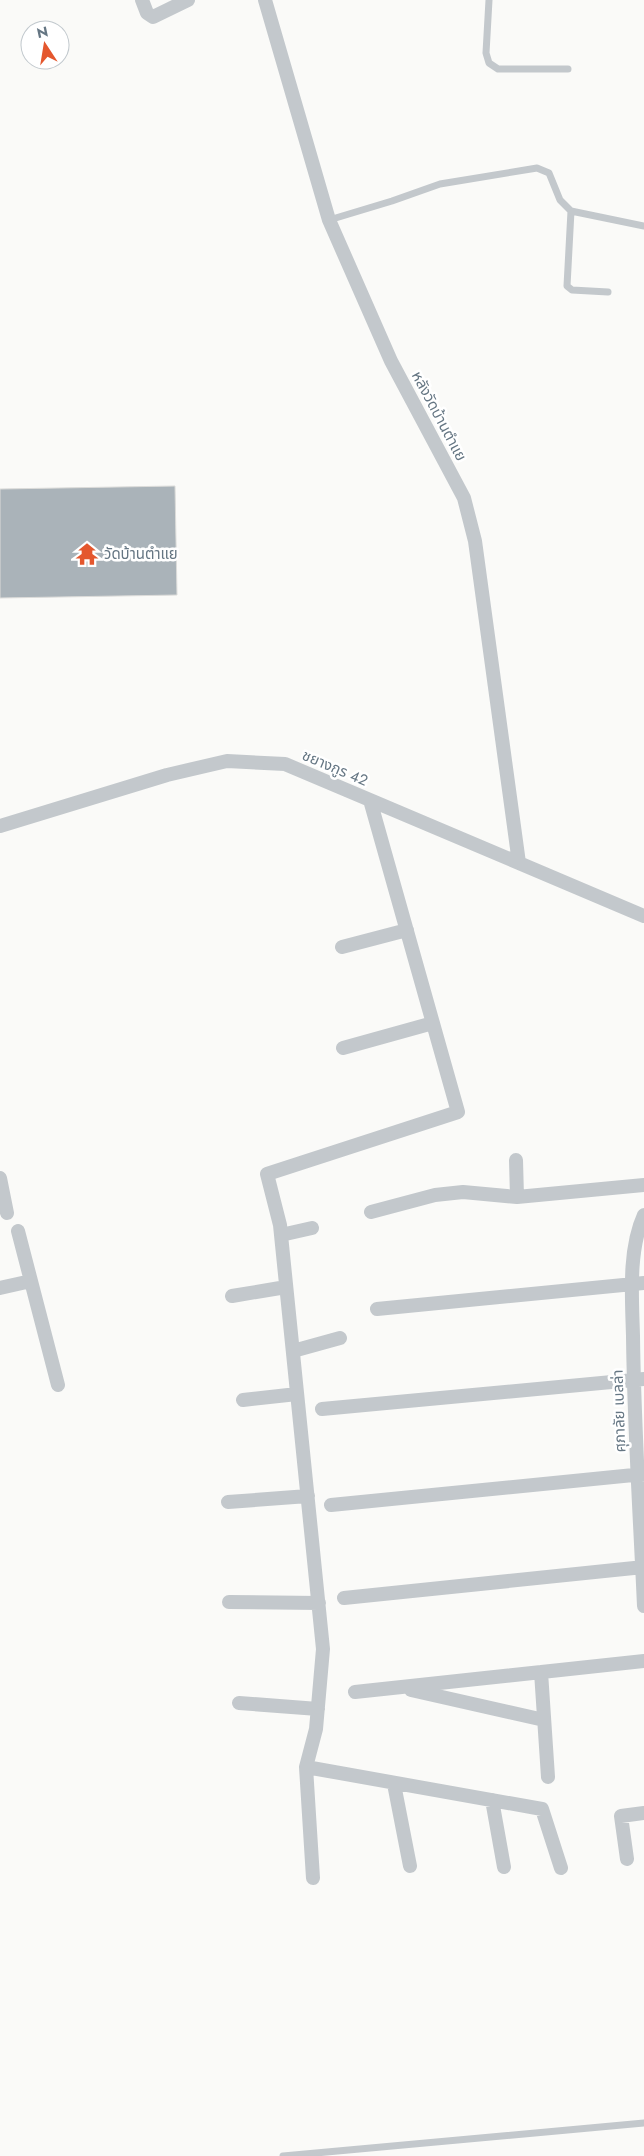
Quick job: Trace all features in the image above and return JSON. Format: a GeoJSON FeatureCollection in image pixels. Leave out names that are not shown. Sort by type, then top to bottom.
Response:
{"type":"FeatureCollection","features":[{"type":"Feature","properties":{"kind":"street"},"geometry":{"type":"LineString","coordinates":[[142,0],[147,13],[153,17],[188,0]]}},
{"type":"Feature","properties":{"kind":"street","name":"หลังวัดบ้านตำแย"},"geometry":{"type":"LineString","coordinates":[[265,0],[329,220],[391,361],[464,498],[474,541],[519,863]]}},
{"type":"Feature","properties":{"kind":"street","name":"ชยางกูร 42"},"geometry":{"type":"LineString","coordinates":[[0,826],[167,775],[227,761],[285,764],[644,916]]}},
{"type":"Feature","properties":{"kind":"street"},"geometry":{"type":"LineString","coordinates":[[313,1878],[306,1767],[316,1729],[323,1649],[281,1235],[267,1174],[458,1112],[370,800]]}},
{"type":"Feature","properties":{"kind":"street"},"geometry":{"type":"LineString","coordinates":[[342,947],[407,930]]}},
{"type":"Feature","properties":{"kind":"street"},"geometry":{"type":"LineString","coordinates":[[343,1048],[432,1022]]}},
{"type":"Feature","properties":{"kind":"street"},"geometry":{"type":"LineString","coordinates":[[516,1160],[518,1197]]}},
{"type":"Feature","properties":{"kind":"street"},"geometry":{"type":"LineString","coordinates":[[0,1178],[7,1213]]}},
{"type":"Feature","properties":{"kind":"street"},"geometry":{"type":"LineString","coordinates":[[372,1212],[435,1195],[463,1192],[518,1197],[644,1185]]}},
{"type":"Feature","properties":{"kind":"street","name":"ศุภาลัย เบลล่า"},"geometry":{"type":"LineString","coordinates":[[644,1216],[638,1230],[644,1606]]}},
{"type":"Feature","properties":{"kind":"street"},"geometry":{"type":"LineString","coordinates":[[281,1235],[312,1228]]}},
{"type":"Feature","properties":{"kind":"street"},"geometry":{"type":"LineString","coordinates":[[18,1231],[58,1386]]}},
{"type":"Feature","properties":{"kind":"street"},"geometry":{"type":"LineString","coordinates":[[0,1288],[31,1281]]}},
{"type":"Feature","properties":{"kind":"street"},"geometry":{"type":"LineString","coordinates":[[378,1309],[638,1283]]}},
{"type":"Feature","properties":{"kind":"street"},"geometry":{"type":"LineString","coordinates":[[232,1296],[286,1287]]}},
{"type":"Feature","properties":{"kind":"street"},"geometry":{"type":"LineString","coordinates":[[293,1351],[340,1338]]}},
{"type":"Feature","properties":{"kind":"street"},"geometry":{"type":"LineString","coordinates":[[322,1409],[639,1379]]}},
{"type":"Feature","properties":{"kind":"street"},"geometry":{"type":"LineString","coordinates":[[243,1400],[297,1394]]}},
{"type":"Feature","properties":{"kind":"street"},"geometry":{"type":"LineString","coordinates":[[331,1505],[641,1474]]}},
{"type":"Feature","properties":{"kind":"street"},"geometry":{"type":"LineString","coordinates":[[228,1502],[308,1496]]}},
{"type":"Feature","properties":{"kind":"street"},"geometry":{"type":"LineString","coordinates":[[344,1598],[643,1567]]}},
{"type":"Feature","properties":{"kind":"street"},"geometry":{"type":"LineString","coordinates":[[229,1602],[318,1603]]}},
{"type":"Feature","properties":{"kind":"street"},"geometry":{"type":"LineString","coordinates":[[355,1692],[644,1661]]}},
{"type":"Feature","properties":{"kind":"street"},"geometry":{"type":"LineString","coordinates":[[541,1672],[548,1777]]}},
{"type":"Feature","properties":{"kind":"street"},"geometry":{"type":"LineString","coordinates":[[399,1687],[544,1720]]}},
{"type":"Feature","properties":{"kind":"street"},"geometry":{"type":"LineString","coordinates":[[239,1703],[318,1709]]}},
{"type":"Feature","properties":{"kind":"street"},"geometry":{"type":"LineString","coordinates":[[306,1767],[542,1809],[560,1868]]}},
{"type":"Feature","properties":{"kind":"street"},"geometry":{"type":"LineString","coordinates":[[394,1784],[410,1866]]}},
{"type":"Feature","properties":{"kind":"street"},"geometry":{"type":"LineString","coordinates":[[492,1800],[504,1866]]}},
{"type":"Feature","properties":{"kind":"street"},"geometry":{"type":"LineString","coordinates":[[627,1859],[621,1816],[644,1813]]}},
{"type":"Feature","properties":{"kind":"lane"},"geometry":{"type":"LineString","coordinates":[[489,0],[486,53],[489,63],[498,69],[568,69]]}},
{"type":"Feature","properties":{"kind":"lane"},"geometry":{"type":"LineString","coordinates":[[329,220],[440,184],[538,168],[549,173],[560,200],[571,211],[644,226]]}},
{"type":"Feature","properties":{"kind":"lane"},"geometry":{"type":"LineString","coordinates":[[571,211],[567,286],[572,290],[608,292]]}},
{"type":"Feature","properties":{"kind":"lane"},"geometry":{"type":"LineString","coordinates":[[283,2156],[644,2124]]}},
{"type":"Feature","properties":{"kind":"building"},"geometry":{"type":"Polygon","coordinates":[[[175,486],[177,595],[0,598],[0,489],[175,486]]]}},
{"type":"Feature","properties":{"kind":"place","name":"วัดบ้านตำแย"},"geometry":{"type":"Point","coordinates":[87,554]}}]}
